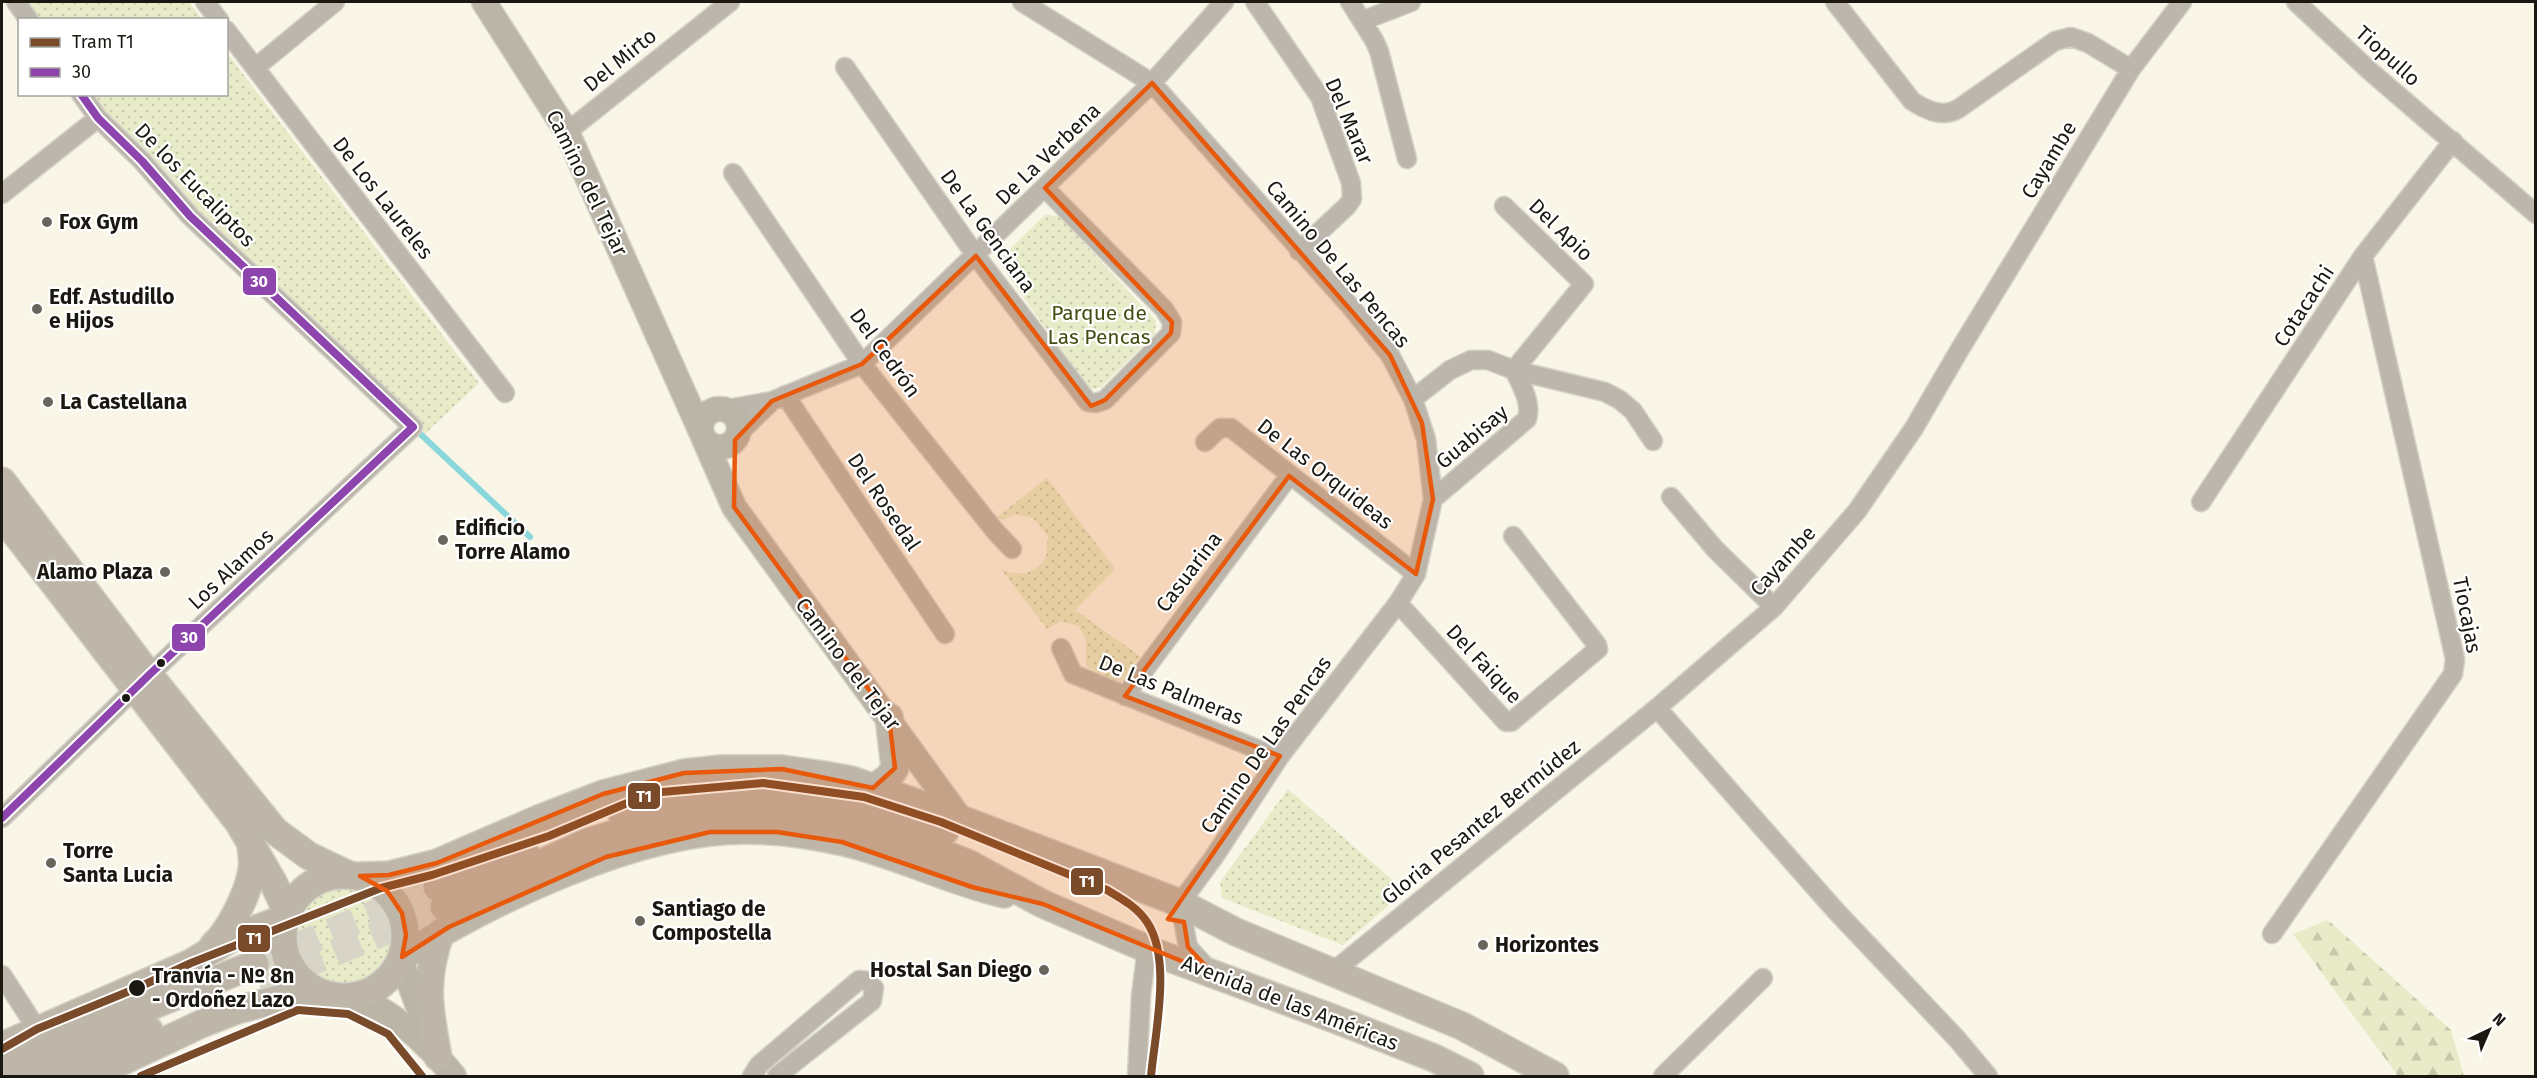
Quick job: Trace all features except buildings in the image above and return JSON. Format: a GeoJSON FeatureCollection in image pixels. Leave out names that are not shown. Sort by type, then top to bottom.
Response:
{"type":"FeatureCollection","features":[{"type":"Feature","properties":{"kind":"main road"},"geometry":{"type":"LineString","coordinates":[[2,481],[142,682]]}},
{"type":"Feature","properties":{"kind":"main road"},"geometry":{"type":"LineString","coordinates":[[2,516],[142,682],[224,787],[275,831],[309,856],[387,891],[402,913],[406,935],[401,959],[391,976],[378,987],[362,995],[294,995],[237,1010],[201,1024],[91,1077]]}},
{"type":"Feature","properties":{"kind":"main road"},"geometry":{"type":"LineString","coordinates":[[873,788],[888,778],[895,768],[889,717]]}},
{"type":"Feature","properties":{"kind":"main road","name":"Avenida de las Américas"},"geometry":{"type":"LineString","coordinates":[[353,875],[389,875],[437,863],[603,794],[684,773],[721,769],[782,769],[851,780],[963,820],[1462,1026],[1555,1077]]}},
{"type":"Feature","properties":{"kind":"main road"},"geometry":{"type":"LineString","coordinates":[[224,787],[239,824],[273,882],[286,915]]}},
{"type":"Feature","properties":{"kind":"main road","name":"Avenida de las Américas"},"geometry":{"type":"LineString","coordinates":[[401,959],[441,909],[658,801],[714,792],[773,793],[841,801],[937,828],[1014,860],[1130,903],[1182,912]]}},
{"type":"Feature","properties":{"kind":"main road","name":"Avenida de las Américas"},"geometry":{"type":"LineString","coordinates":[[441,909],[588,842],[667,818],[722,812],[763,813],[844,821],[914,842],[969,864],[1043,904],[1147,949],[1434,1058],[1470,1077]]}},
{"type":"Feature","properties":{"kind":"main road"},"geometry":{"type":"LineString","coordinates":[[191,963],[220,939],[240,906],[252,870],[251,846]]}},
{"type":"Feature","properties":{"kind":"main road"},"geometry":{"type":"LineString","coordinates":[[336,996],[307,984],[291,967],[286,956],[283,928],[286,915],[301,891],[311,883],[328,876],[353,875]]}},
{"type":"Feature","properties":{"kind":"main road"},"geometry":{"type":"LineString","coordinates":[[441,909],[428,986],[430,1012],[446,1067]]}},
{"type":"Feature","properties":{"kind":"main road"},"geometry":{"type":"LineString","coordinates":[[2,1046],[191,963],[230,939],[286,915]]}},
{"type":"Feature","properties":{"kind":"main road"},"geometry":{"type":"LineString","coordinates":[[2,1072],[52,1046],[257,974],[39,1077]]}},
{"type":"Feature","properties":{"kind":"street"},"geometry":{"type":"LineString","coordinates":[[16,2],[28,18]]}},
{"type":"Feature","properties":{"kind":"street"},"geometry":{"type":"LineString","coordinates":[[205,2],[217,18]]}},
{"type":"Feature","properties":{"kind":"street"},"geometry":{"type":"LineString","coordinates":[[255,68],[335,2]]}},
{"type":"Feature","properties":{"kind":"street","name":"Camino del Tejar"},"geometry":{"type":"LineString","coordinates":[[484,2],[567,132],[734,507],[799,599],[889,717],[963,820]]}},
{"type":"Feature","properties":{"kind":"street","name":"Del Mirto"},"geometry":{"type":"LineString","coordinates":[[567,132],[730,2]]}},
{"type":"Feature","properties":{"kind":"street","name":"Camino De Las Pencas"},"geometry":{"type":"LineString","coordinates":[[1022,2],[1152,83],[1350,306],[1390,356],[1413,399],[1426,439],[1433,499],[1416,574],[1398,603],[1280,756],[1214,857],[1182,912]]}},
{"type":"Feature","properties":{"kind":"street","name":"De La Verbena"},"geometry":{"type":"LineString","coordinates":[[719,410],[778,398],[862,364],[1152,83],[1224,2]]}},
{"type":"Feature","properties":{"kind":"street","name":"Del Marar"},"geometry":{"type":"LineString","coordinates":[[1255,2],[1320,97],[1351,183],[1352,198],[1347,206],[1299,251]]}},
{"type":"Feature","properties":{"kind":"street"},"geometry":{"type":"LineString","coordinates":[[1350,2],[1374,39],[1379,51],[1407,159]]}},
{"type":"Feature","properties":{"kind":"street"},"geometry":{"type":"LineString","coordinates":[[1362,21],[1411,2]]}},
{"type":"Feature","properties":{"kind":"street"},"geometry":{"type":"LineString","coordinates":[[1835,2],[1912,101],[1924,109],[1940,113],[1958,109],[2055,41],[2071,37],[2088,43],[2131,69]]}},
{"type":"Feature","properties":{"kind":"street","name":"Cayambe"},"geometry":{"type":"LineString","coordinates":[[1657,708],[1774,607],[1857,511],[1914,428],[2131,69],[2182,2]]}},
{"type":"Feature","properties":{"kind":"street","name":"Tiopullo"},"geometry":{"type":"LineString","coordinates":[[2296,2],[2371,72],[2535,214]]}},
{"type":"Feature","properties":{"kind":"street","name":"De Los Laureles"},"geometry":{"type":"LineString","coordinates":[[228,33],[505,393]]}},
{"type":"Feature","properties":{"kind":"street","name":"De La Genciana"},"geometry":{"type":"LineString","coordinates":[[845,67],[976,256],[1088,402],[1096,404],[1105,400],[1171,333],[1172,322],[1164,309],[1046,188]]}},
{"type":"Feature","properties":{"kind":"street","name":"De los Eucaliptos"},"geometry":{"type":"LineString","coordinates":[[82,96],[98,118],[142,161],[190,216],[413,427]]}},
{"type":"Feature","properties":{"kind":"street"},"geometry":{"type":"LineString","coordinates":[[2,194],[98,118]]}},
{"type":"Feature","properties":{"kind":"street","name":"Cotacachi"},"geometry":{"type":"LineString","coordinates":[[2202,502],[2363,256],[2453,141]]}},
{"type":"Feature","properties":{"kind":"street","name":"Del Cedrón"},"geometry":{"type":"LineString","coordinates":[[733,173],[862,364],[995,531],[1012,549]]}},
{"type":"Feature","properties":{"kind":"street","name":"Del Apio"},"geometry":{"type":"LineString","coordinates":[[1504,206],[1584,284],[1514,370]]}},
{"type":"Feature","properties":{"kind":"street","name":"Tiocajas"},"geometry":{"type":"LineString","coordinates":[[2272,934],[2452,674],[2455,659],[2363,256]]}},
{"type":"Feature","properties":{"kind":"street"},"geometry":{"type":"LineString","coordinates":[[1413,399],[1450,370],[1471,360],[1488,360],[1514,370],[1605,392],[1620,400],[1633,411],[1653,441]]}},
{"type":"Feature","properties":{"kind":"street","name":"Guabisay"},"geometry":{"type":"LineString","coordinates":[[1433,499],[1527,419],[1528,402],[1514,370]]}},
{"type":"Feature","properties":{"kind":"street","name":"Camino del Tejar"},"geometry":{"type":"LineString","coordinates":[[674,372],[719,410]]}},
{"type":"Feature","properties":{"kind":"street","name":"De La Verbena"},"geometry":{"type":"LineString","coordinates":[[736,437],[778,398]]}},
{"type":"Feature","properties":{"kind":"street","name":"Del Rosedal"},"geometry":{"type":"LineString","coordinates":[[778,398],[945,634]]}},
{"type":"Feature","properties":{"kind":"street"},"geometry":{"type":"LineString","coordinates":[[734,507],[736,437],[735,418],[719,410],[705,416],[701,428],[703,436],[719,447],[736,437]]}},
{"type":"Feature","properties":{"kind":"street","name":"Los Alamos"},"geometry":{"type":"LineString","coordinates":[[2,818],[142,682],[413,427]]}},
{"type":"Feature","properties":{"kind":"street","name":"De Las Orquideas"},"geometry":{"type":"LineString","coordinates":[[1205,442],[1220,428],[1231,428],[1416,574]]}},
{"type":"Feature","properties":{"kind":"street","name":"Casuarina"},"geometry":{"type":"LineString","coordinates":[[1125,696],[1289,476]]}},
{"type":"Feature","properties":{"kind":"street"},"geometry":{"type":"LineString","coordinates":[[1671,497],[1715,549],[1774,607]]}},
{"type":"Feature","properties":{"kind":"street","name":"Del Faique"},"geometry":{"type":"LineString","coordinates":[[1398,603],[1506,722],[1511,722],[1598,649],[1513,536]]}},
{"type":"Feature","properties":{"kind":"street","name":"De Las Palmeras"},"geometry":{"type":"LineString","coordinates":[[1061,648],[1073,674],[1262,751],[1280,756]]}},
{"type":"Feature","properties":{"kind":"street"},"geometry":{"type":"LineString","coordinates":[[1657,708],[1835,910],[1957,1039],[1988,1077]]}},
{"type":"Feature","properties":{"kind":"street","name":"Gloria Pesantez Bermúdez"},"geometry":{"type":"LineString","coordinates":[[1334,972],[1657,708]]}},
{"type":"Feature","properties":{"kind":"street"},"geometry":{"type":"LineString","coordinates":[[1182,912],[1188,947],[1213,974]]}},
{"type":"Feature","properties":{"kind":"street"},"geometry":{"type":"LineString","coordinates":[[1137,1077],[1141,995],[1147,949]]}},
{"type":"Feature","properties":{"kind":"street"},"geometry":{"type":"LineString","coordinates":[[401,959],[446,1067]]}},
{"type":"Feature","properties":{"kind":"street"},"geometry":{"type":"LineString","coordinates":[[2,975],[37,1029]]}},
{"type":"Feature","properties":{"kind":"street"},"geometry":{"type":"LineString","coordinates":[[1663,1077],[1763,978]]}},
{"type":"Feature","properties":{"kind":"street"},"geometry":{"type":"LineString","coordinates":[[752,1077],[759,1065],[859,980],[867,981],[874,988],[872,1001],[777,1077]]}},
{"type":"Feature","properties":{"kind":"street"},"geometry":{"type":"LineString","coordinates":[[336,996],[377,1007],[446,1067]]}},
{"type":"Feature","properties":{"kind":"highlighted area"},"geometry":{"type":"Polygon","coordinates":[[[1152,83],[1390,355],[1422,423],[1433,499],[1416,574],[1289,476],[1125,696],[1280,756],[1168,919],[1184,922],[1188,947],[1213,974],[1043,904],[972,887],[842,842],[777,832],[710,832],[606,857],[449,927],[402,957],[406,935],[402,913],[387,891],[360,876],[389,875],[437,863],[603,794],[684,773],[782,769],[873,788],[895,768],[889,717],[734,507],[735,440],[772,401],[862,364],[976,256],[1091,406],[1105,400],[1171,333],[1172,322],[1045,188],[1152,83]]]}},
{"type":"Feature","properties":{"kind":"green space"},"geometry":{"type":"Polygon","coordinates":[[[15,2],[189,2],[201,18],[27,18],[15,2]]]}},
{"type":"Feature","properties":{"kind":"green space"},"geometry":{"type":"Polygon","coordinates":[[[228,54],[479,383],[425,434],[411,418],[96,121],[82,96],[228,96],[228,54]]]}},
{"type":"Feature","properties":{"kind":"green space","name":"Parque de Las Pencas"},"geometry":{"type":"Polygon","coordinates":[[[1046,214],[1060,217],[1156,321],[1155,334],[1101,387],[1092,389],[1083,382],[1003,268],[1003,256],[1046,214]]]}},
{"type":"Feature","properties":{"kind":"green space"},"geometry":{"type":"Polygon","coordinates":[[[1047,478],[1115,569],[1075,610],[1140,656],[1121,682],[1116,682],[1086,666],[1086,639],[1078,626],[1061,621],[1047,629],[1001,569],[1007,572],[1026,573],[1042,563],[1046,557],[1048,536],[1033,518],[1015,514],[1003,520],[997,517],[1047,478]]]}},
{"type":"Feature","properties":{"kind":"green space"},"geometry":{"type":"Polygon","coordinates":[[[1288,789],[1405,891],[1343,945],[1222,898],[1220,882],[1288,789]]]}},
{"type":"Feature","properties":{"kind":"green space"},"geometry":{"type":"Polygon","coordinates":[[[346,883],[366,887],[383,898],[394,915],[398,935],[394,955],[383,972],[366,983],[346,987],[326,983],[309,972],[298,955],[294,935],[298,915],[309,898],[326,887],[346,883]]]}},
{"type":"Feature","properties":{"kind":"green space"},"geometry":{"type":"Polygon","coordinates":[[[2328,920],[2451,1030],[2464,1076],[2398,1076],[2293,934],[2328,920]]]}},
{"type":"Feature","properties":{"kind":"waterway","name":"De los Eucaliptos"},"geometry":{"type":"LineString","coordinates":[[415,429],[530,537]]}},
{"type":"Feature","properties":{"kind":"tunnel"},"geometry":{"type":"LineString","coordinates":[[255,964],[437,887]]}},
{"type":"Feature","properties":{"kind":"tunnel"},"geometry":{"type":"LineString","coordinates":[[259,984],[444,907]]}},
{"type":"Feature","properties":{"kind":"tram line","name":"T1"},"geometry":{"type":"LineString","coordinates":[[2,1049],[37,1029],[191,963],[381,888],[432,875],[549,836],[651,793],[763,783],[864,797],[941,822],[1107,890],[1129,904],[1147,922],[1155,937],[1159,956],[1160,997],[1151,1076]]}},
{"type":"Feature","properties":{"kind":"tram line","name":"T1"},"geometry":{"type":"LineString","coordinates":[[141,1076],[298,1010],[348,1014],[388,1034],[422,1076]]}},
{"type":"Feature","properties":{"kind":"transit line","name":"30"},"geometry":{"type":"LineString","coordinates":[[2,818],[149,675],[413,427],[190,216],[142,161],[98,118],[82,96]]}},
{"type":"Feature","properties":{"kind":"place","name":"Fox Gym"},"geometry":{"type":"Point","coordinates":[47,222]}},
{"type":"Feature","properties":{"kind":"place","name":"Edf. Astudillo e Hijos"},"geometry":{"type":"Point","coordinates":[37,309]}},
{"type":"Feature","properties":{"kind":"place","name":"La Castellana"},"geometry":{"type":"Point","coordinates":[48,402]}},
{"type":"Feature","properties":{"kind":"place","name":"Edificio Torre Alamo"},"geometry":{"type":"Point","coordinates":[443,540]}},
{"type":"Feature","properties":{"kind":"place","name":"Alamo Plaza"},"geometry":{"type":"Point","coordinates":[165,572]}},
{"type":"Feature","properties":{"kind":"place","name":"Torre Santa Lucia"},"geometry":{"type":"Point","coordinates":[51,863]}},
{"type":"Feature","properties":{"kind":"place","name":"Santiago de Compostella"},"geometry":{"type":"Point","coordinates":[640,921]}},
{"type":"Feature","properties":{"kind":"place","name":"Horizontes"},"geometry":{"type":"Point","coordinates":[1483,945]}},
{"type":"Feature","properties":{"kind":"place","name":"Hostal San Diego"},"geometry":{"type":"Point","coordinates":[1044,970]}},
{"type":"Feature","properties":{"kind":"place","name":"Tranvía - Nº 8n - Ordoñez Lazo"},"geometry":{"type":"Point","coordinates":[137,988]}}]}
